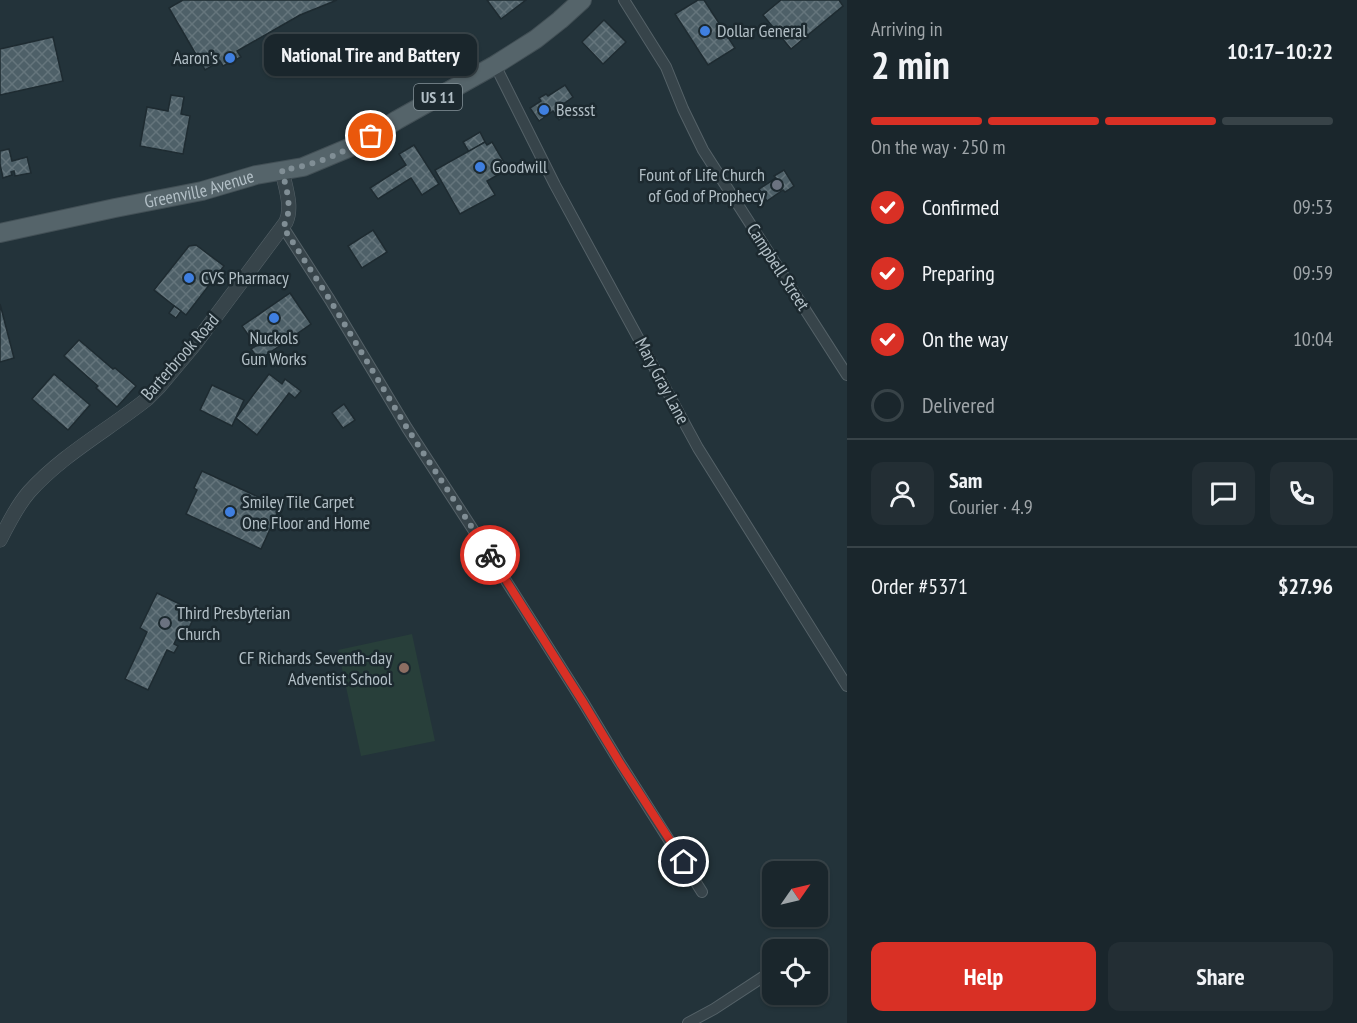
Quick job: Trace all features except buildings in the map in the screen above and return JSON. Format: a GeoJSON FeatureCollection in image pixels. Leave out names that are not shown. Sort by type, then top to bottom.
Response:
{"type":"FeatureCollection","features":[{"type":"Feature","properties":{"kind":"main road","name":"Greenville Avenue"},"geometry":{"type":"LineString","coordinates":[[0,233],[202,192],[256,175],[303,167],[358,144],[495,65],[536,39],[582,0]]}},
{"type":"Feature","properties":{"kind":"street","name":"Campbell Street"},"geometry":{"type":"LineString","coordinates":[[624,0],[666,67],[703,150],[847,375]]}},
{"type":"Feature","properties":{"kind":"street","name":"Mary Gray Lane"},"geometry":{"type":"LineString","coordinates":[[495,65],[555,185],[698,448],[847,686]]}},
{"type":"Feature","properties":{"kind":"street","name":"Barterbrook Road"},"geometry":{"type":"LineString","coordinates":[[0,540],[21,504],[43,478],[57,464],[147,399],[195,344],[283,227],[289,209],[282,170]]}},
{"type":"Feature","properties":{"kind":"street"},"geometry":{"type":"LineString","coordinates":[[283,227],[407,428],[702,892]]}},
{"type":"Feature","properties":{"kind":"street"},"geometry":{"type":"LineString","coordinates":[[688,1023],[724,1004],[762,979]]}},
{"type":"Feature","properties":{"kind":"green space"},"geometry":{"type":"Polygon","coordinates":[[[412,634],[435,741],[361,756],[338,650],[412,634]]]}},
{"type":"Feature","properties":{"kind":"way so far"},"geometry":{"type":"LineString","coordinates":[[371,136],[358,144],[303,167],[282,170],[289,209],[283,227],[407,428],[490,555]]}},
{"type":"Feature","properties":{"kind":"place","name":"Dollar General"},"geometry":{"type":"Point","coordinates":[705,31]}},
{"type":"Feature","properties":{"kind":"place","name":"Aaron's"},"geometry":{"type":"Point","coordinates":[230,58]}},
{"type":"Feature","properties":{"kind":"place","name":"Bessst"},"geometry":{"type":"Point","coordinates":[544,110]}},
{"type":"Feature","properties":{"kind":"place","name":"National Tire and Battery"},"geometry":{"type":"Point","coordinates":[371,136]}},
{"type":"Feature","properties":{"kind":"place","name":"Goodwill"},"geometry":{"type":"Point","coordinates":[480,167]}},
{"type":"Feature","properties":{"kind":"place","name":"Fount of Life Church of God of Prophecy"},"geometry":{"type":"Point","coordinates":[777,185]}},
{"type":"Feature","properties":{"kind":"place","name":"CVS Pharmacy"},"geometry":{"type":"Point","coordinates":[189,278]}},
{"type":"Feature","properties":{"kind":"place","name":"Nuckols Gun Works"},"geometry":{"type":"Point","coordinates":[274,318]}},
{"type":"Feature","properties":{"kind":"place","name":"Smiley Tile Carpet One Floor and Home"},"geometry":{"type":"Point","coordinates":[230,512]}},
{"type":"Feature","properties":{"kind":"place","name":"Third Presbyterian Church"},"geometry":{"type":"Point","coordinates":[165,623]}},
{"type":"Feature","properties":{"kind":"place","name":"CF Richards Seventh-day Adventist School"},"geometry":{"type":"Point","coordinates":[404,668]}},
{"type":"Feature","properties":{"kind":"route"},"geometry":{"type":"LineString","coordinates":[[490,555],[684,862]]}}]}
